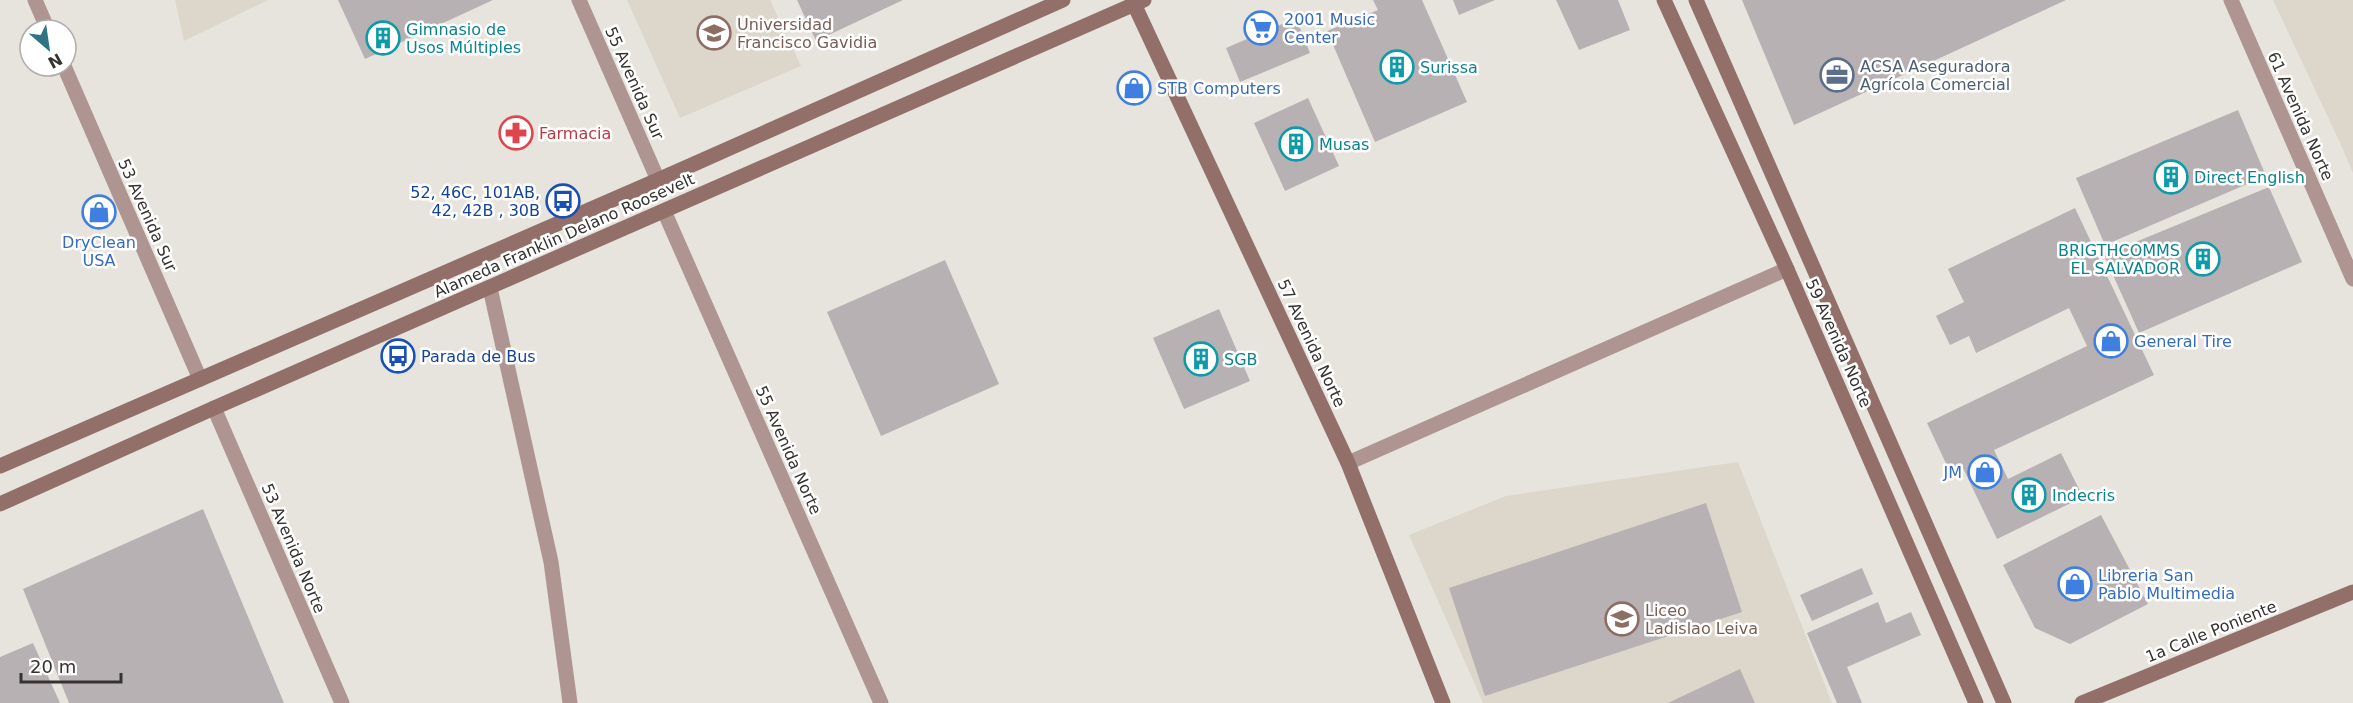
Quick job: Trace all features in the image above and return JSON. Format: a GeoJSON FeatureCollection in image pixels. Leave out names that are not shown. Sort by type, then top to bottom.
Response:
{"type":"FeatureCollection","features":[{"type":"Feature","properties":{"kind":"main road","name":"Alameda Franklin Delano Roosevelt"},"geometry":{"type":"LineString","coordinates":[[0,466],[658,180],[1063,0]]}},
{"type":"Feature","properties":{"kind":"main road","name":"59 Avenida Norte"},"geometry":{"type":"LineString","coordinates":[[1664,0],[1787,269],[1976,703]]}},
{"type":"Feature","properties":{"kind":"main road","name":"59 Avenida Norte"},"geometry":{"type":"LineString","coordinates":[[1696,0],[2004,703]]}},
{"type":"Feature","properties":{"kind":"main road","name":"Alameda Franklin Delano Roosevelt"},"geometry":{"type":"LineString","coordinates":[[0,504],[1139,2]]}},
{"type":"Feature","properties":{"kind":"main road","name":"57 Avenida Norte"},"geometry":{"type":"LineString","coordinates":[[1139,2],[1348,463],[1443,703]]}},
{"type":"Feature","properties":{"kind":"main road","name":"1a Calle Poniente"},"geometry":{"type":"LineString","coordinates":[[2082,703],[2353,592]]}},
{"type":"Feature","properties":{"kind":"street"},"geometry":{"type":"LineString","coordinates":[[35,0],[43,18]]}},
{"type":"Feature","properties":{"kind":"street","name":"55 Avenida Sur"},"geometry":{"type":"LineString","coordinates":[[579,0],[658,180]]}},
{"type":"Feature","properties":{"kind":"street","name":"61 Avenida Norte"},"geometry":{"type":"LineString","coordinates":[[2231,0],[2353,279]]}},
{"type":"Feature","properties":{"kind":"street","name":"53 Avenida Sur"},"geometry":{"type":"LineString","coordinates":[[69,78],[200,379]]}},
{"type":"Feature","properties":{"kind":"street","name":"55 Avenida Norte"},"geometry":{"type":"LineString","coordinates":[[664,211],[881,703]]}},
{"type":"Feature","properties":{"kind":"street"},"geometry":{"type":"LineString","coordinates":[[1348,463],[1787,269]]}},
{"type":"Feature","properties":{"kind":"street"},"geometry":{"type":"LineString","coordinates":[[490,288],[551,562],[570,703]]}},
{"type":"Feature","properties":{"kind":"street","name":"53 Avenida Norte"},"geometry":{"type":"LineString","coordinates":[[214,408],[342,703]]}},
{"type":"Feature","properties":{"kind":"shaded area"},"geometry":{"type":"Polygon","coordinates":[[[175,0],[268,0],[184,41],[175,0]]]}},
{"type":"Feature","properties":{"kind":"shaded area","name":"Universidad Francisco Gavidia"},"geometry":{"type":"Polygon","coordinates":[[[627,0],[770,0],[801,66],[680,118],[627,0]]]}},
{"type":"Feature","properties":{"kind":"shaded area"},"geometry":{"type":"Polygon","coordinates":[[[2273,0],[2353,0],[2353,173],[2341,145],[2273,0]]]}},
{"type":"Feature","properties":{"kind":"shaded area","name":"Liceo Ladislao Leiva"},"geometry":{"type":"Polygon","coordinates":[[[1738,462],[1832,703],[1483,703],[1409,535],[1506,496],[1738,462]]]}},
{"type":"Feature","properties":{"kind":"building","name":"Gimnasio de Usos Múltiples"},"geometry":{"type":"Polygon","coordinates":[[[338,0],[493,0],[365,59],[338,0]]]}},
{"type":"Feature","properties":{"kind":"building"},"geometry":{"type":"Polygon","coordinates":[[[797,0],[903,0],[816,41],[797,0]]]}},
{"type":"Feature","properties":{"kind":"building","name":"Surissa"},"geometry":{"type":"Polygon","coordinates":[[[1373,0],[1422,0],[1467,102],[1375,142],[1327,31],[1378,10],[1373,0]]]}},
{"type":"Feature","properties":{"kind":"building"},"geometry":{"type":"Polygon","coordinates":[[[1453,0],[1495,0],[1459,15],[1453,0]]]}},
{"type":"Feature","properties":{"kind":"building"},"geometry":{"type":"Polygon","coordinates":[[[1556,0],[1618,0],[1630,30],[1579,50],[1556,0]]]}},
{"type":"Feature","properties":{"kind":"building","name":"ACSA Aseguradora Agrícola Comercial"},"geometry":{"type":"Polygon","coordinates":[[[1742,0],[2066,0],[1794,125],[1742,0]]]}},
{"type":"Feature","properties":{"kind":"building"},"geometry":{"type":"Polygon","coordinates":[[[1296,18],[1310,53],[1240,82],[1226,48],[1296,18]]]}},
{"type":"Feature","properties":{"kind":"building","name":"Musas"},"geometry":{"type":"Polygon","coordinates":[[[1308,98],[1339,166],[1285,191],[1254,123],[1308,98]]]}},
{"type":"Feature","properties":{"kind":"building","name":"Direct English"},"geometry":{"type":"Polygon","coordinates":[[[2238,110],[2266,176],[2105,245],[2076,178],[2238,110]]]}},
{"type":"Feature","properties":{"kind":"building","name":"BRIGTHCOMMS EL SALVADOR"},"geometry":{"type":"Polygon","coordinates":[[[2269,187],[2302,262],[2139,333],[2104,255],[2269,187]]]}},
{"type":"Feature","properties":{"kind":"building","name":"General Tire"},"geometry":{"type":"Polygon","coordinates":[[[2075,208],[2154,375],[1994,450],[2008,479],[2061,453],[2083,497],[1997,539],[1962,466],[1950,472],[1927,423],[2087,346],[2069,308],[1976,353],[1969,336],[1950,345],[1936,316],[1964,302],[1948,269],[2075,208]]]}},
{"type":"Feature","properties":{"kind":"building"},"geometry":{"type":"Polygon","coordinates":[[[945,260],[999,384],[881,436],[827,312],[945,260]]]}},
{"type":"Feature","properties":{"kind":"building","name":"SGB"},"geometry":{"type":"Polygon","coordinates":[[[1219,309],[1250,381],[1184,409],[1153,338],[1219,309]]]}},
{"type":"Feature","properties":{"kind":"building"},"geometry":{"type":"Polygon","coordinates":[[[1706,503],[1742,612],[1485,696],[1449,588],[1706,503]]]}},
{"type":"Feature","properties":{"kind":"building"},"geometry":{"type":"Polygon","coordinates":[[[203,509],[284,703],[69,703],[23,589],[203,509]]]}},
{"type":"Feature","properties":{"kind":"building","name":"Libreria San Pablo Multimedia"},"geometry":{"type":"Polygon","coordinates":[[[2101,515],[2148,604],[2070,644],[2035,628],[2003,565],[2101,515]]]}},
{"type":"Feature","properties":{"kind":"building"},"geometry":{"type":"Polygon","coordinates":[[[1862,568],[1873,594],[1812,621],[1800,595],[1862,568]]]}},
{"type":"Feature","properties":{"kind":"building"},"geometry":{"type":"Polygon","coordinates":[[[1878,602],[1886,623],[1911,612],[1921,635],[1847,667],[1862,703],[1837,703],[1807,633],[1878,602]]]}},
{"type":"Feature","properties":{"kind":"building"},"geometry":{"type":"Polygon","coordinates":[[[33,643],[60,703],[0,703],[0,657],[33,643]]]}},
{"type":"Feature","properties":{"kind":"building"},"geometry":{"type":"Polygon","coordinates":[[[1740,669],[1755,703],[1668,703],[1740,669]]]}},
{"type":"Feature","properties":{"kind":"place","name":"2001 Music Center"},"geometry":{"type":"Point","coordinates":[1261,28]}},
{"type":"Feature","properties":{"kind":"place","name":"Universidad Francisco Gavidia"},"geometry":{"type":"Point","coordinates":[714,33]}},
{"type":"Feature","properties":{"kind":"place","name":"Gimnasio de Usos Múltiples"},"geometry":{"type":"Point","coordinates":[383,38]}},
{"type":"Feature","properties":{"kind":"place","name":"Surissa"},"geometry":{"type":"Point","coordinates":[1397,67]}},
{"type":"Feature","properties":{"kind":"place","name":"ACSA Aseguradora Agrícola Comercial"},"geometry":{"type":"Point","coordinates":[1837,75]}},
{"type":"Feature","properties":{"kind":"place","name":"STB Computers"},"geometry":{"type":"Point","coordinates":[1134,88]}},
{"type":"Feature","properties":{"kind":"place","name":"Farmacia"},"geometry":{"type":"Point","coordinates":[516,133]}},
{"type":"Feature","properties":{"kind":"place","name":"Musas"},"geometry":{"type":"Point","coordinates":[1296,144]}},
{"type":"Feature","properties":{"kind":"place","name":"Direct English"},"geometry":{"type":"Point","coordinates":[2171,177]}},
{"type":"Feature","properties":{"kind":"place","name":"52, 46C, 101AB, 42, 42B , 30B"},"geometry":{"type":"Point","coordinates":[563,201]}},
{"type":"Feature","properties":{"kind":"place","name":"DryClean USA"},"geometry":{"type":"Point","coordinates":[99,212]}},
{"type":"Feature","properties":{"kind":"place","name":"BRIGTHCOMMS EL SALVADOR"},"geometry":{"type":"Point","coordinates":[2203,259]}},
{"type":"Feature","properties":{"kind":"place","name":"General Tire"},"geometry":{"type":"Point","coordinates":[2111,341]}},
{"type":"Feature","properties":{"kind":"place","name":"Parada de Bus"},"geometry":{"type":"Point","coordinates":[398,356]}},
{"type":"Feature","properties":{"kind":"place","name":"SGB"},"geometry":{"type":"Point","coordinates":[1201,359]}},
{"type":"Feature","properties":{"kind":"place","name":"JM"},"geometry":{"type":"Point","coordinates":[1985,472]}},
{"type":"Feature","properties":{"kind":"place","name":"Indecris"},"geometry":{"type":"Point","coordinates":[2029,495]}},
{"type":"Feature","properties":{"kind":"place","name":"Libreria San Pablo Multimedia"},"geometry":{"type":"Point","coordinates":[2075,584]}},
{"type":"Feature","properties":{"kind":"place","name":"Liceo Ladislao Leiva"},"geometry":{"type":"Point","coordinates":[1622,619]}}]}
